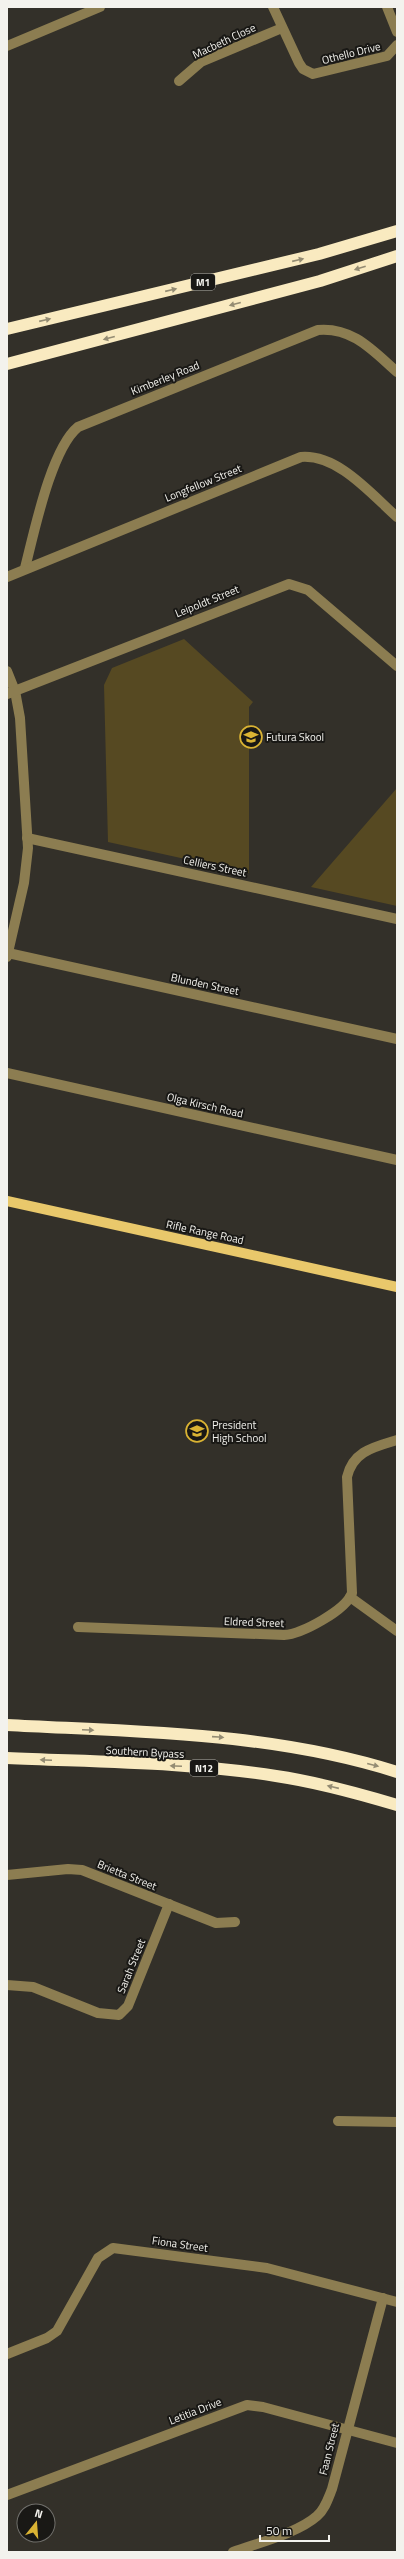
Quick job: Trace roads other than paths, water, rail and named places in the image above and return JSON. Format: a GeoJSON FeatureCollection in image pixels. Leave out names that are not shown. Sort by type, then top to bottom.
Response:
{"type":"FeatureCollection","features":[{"type":"Feature","properties":{"kind":"highway","name":"M1"},"geometry":{"type":"LineString","coordinates":[[7,329],[319,254],[397,231]]}},
{"type":"Feature","properties":{"kind":"highway"},"geometry":{"type":"LineString","coordinates":[[7,364],[313,283],[397,256]]}},
{"type":"Feature","properties":{"kind":"highway","name":"Southern Bypass"},"geometry":{"type":"LineString","coordinates":[[7,1725],[233,1738],[329,1754],[397,1772]]}},
{"type":"Feature","properties":{"kind":"highway","name":"Southern Bypass"},"geometry":{"type":"LineString","coordinates":[[7,1758],[223,1769],[276,1776],[361,1794],[397,1805]]}},
{"type":"Feature","properties":{"kind":"highway"},"geometry":{"type":"LineString","coordinates":[[361,1794],[397,1811]]}},
{"type":"Feature","properties":{"kind":"main road","name":"Rifle Range Road"},"geometry":{"type":"LineString","coordinates":[[7,1201],[397,1287]]}},
{"type":"Feature","properties":{"kind":"street"},"geometry":{"type":"LineString","coordinates":[[7,46],[100,7]]}},
{"type":"Feature","properties":{"kind":"street","name":"Othello Drive"},"geometry":{"type":"LineString","coordinates":[[273,7],[303,69],[313,74],[387,56],[397,45]]}},
{"type":"Feature","properties":{"kind":"street"},"geometry":{"type":"LineString","coordinates":[[387,7],[397,32]]}},
{"type":"Feature","properties":{"kind":"street","name":"Macbeth Close"},"geometry":{"type":"LineString","coordinates":[[179,81],[201,62],[282,28]]}},
{"type":"Feature","properties":{"kind":"street","name":"Kimberley Road"},"geometry":{"type":"LineString","coordinates":[[25,568],[37,523],[62,445],[78,428],[318,330],[348,333],[362,341],[397,372]]}},
{"type":"Feature","properties":{"kind":"street","name":"Longfellow Street"},"geometry":{"type":"LineString","coordinates":[[7,577],[25,568],[300,457],[318,458],[342,470],[397,517]]}},
{"type":"Feature","properties":{"kind":"street","name":"Leipoldt Street"},"geometry":{"type":"LineString","coordinates":[[11,692],[273,588],[288,584],[308,590],[397,666]]}},
{"type":"Feature","properties":{"kind":"street"},"geometry":{"type":"LineString","coordinates":[[7,671],[11,692],[20,718],[27,838],[26,872],[7,955]]}},
{"type":"Feature","properties":{"kind":"street","name":"Celliers Street"},"geometry":{"type":"LineString","coordinates":[[27,838],[397,919]]}},
{"type":"Feature","properties":{"kind":"street","name":"Blunden Street"},"geometry":{"type":"LineString","coordinates":[[7,955],[397,1039]]}},
{"type":"Feature","properties":{"kind":"street","name":"Olga Kirsch Road"},"geometry":{"type":"LineString","coordinates":[[7,1073],[397,1160]]}},
{"type":"Feature","properties":{"kind":"street"},"geometry":{"type":"LineString","coordinates":[[397,1440],[364,1451],[356,1457],[349,1468],[347,1477],[352,1575],[350,1597],[397,1630]]}},
{"type":"Feature","properties":{"kind":"street","name":"Eldred Street"},"geometry":{"type":"LineString","coordinates":[[78,1627],[291,1634],[306,1630],[340,1607],[350,1597]]}},
{"type":"Feature","properties":{"kind":"street","name":"Brietta Street"},"geometry":{"type":"LineString","coordinates":[[7,1875],[68,1869],[82,1870],[216,1923],[234,1922]]}},
{"type":"Feature","properties":{"kind":"street","name":"Sarah Street"},"geometry":{"type":"LineString","coordinates":[[7,1985],[33,1987],[98,2013],[119,2015],[128,2006],[169,1904]]}},
{"type":"Feature","properties":{"kind":"street"},"geometry":{"type":"LineString","coordinates":[[338,2121],[397,2122]]}},
{"type":"Feature","properties":{"kind":"street","name":"Fiona Street"},"geometry":{"type":"LineString","coordinates":[[7,2354],[47,2338],[58,2330],[98,2258],[113,2248],[267,2268],[397,2302]]}},
{"type":"Feature","properties":{"kind":"street","name":"Faan Street"},"geometry":{"type":"LineString","coordinates":[[234,2552],[300,2526],[317,2516],[328,2499],[383,2298]]}},
{"type":"Feature","properties":{"kind":"street","name":"Letitia Drive"},"geometry":{"type":"LineString","coordinates":[[7,2495],[241,2406],[263,2407],[397,2443]]}},
{"type":"Feature","properties":{"kind":"place","name":"Futura Skool"},"geometry":{"type":"Point","coordinates":[251,737]}},
{"type":"Feature","properties":{"kind":"place","name":"President High School"},"geometry":{"type":"Point","coordinates":[197,1431]}}]}
